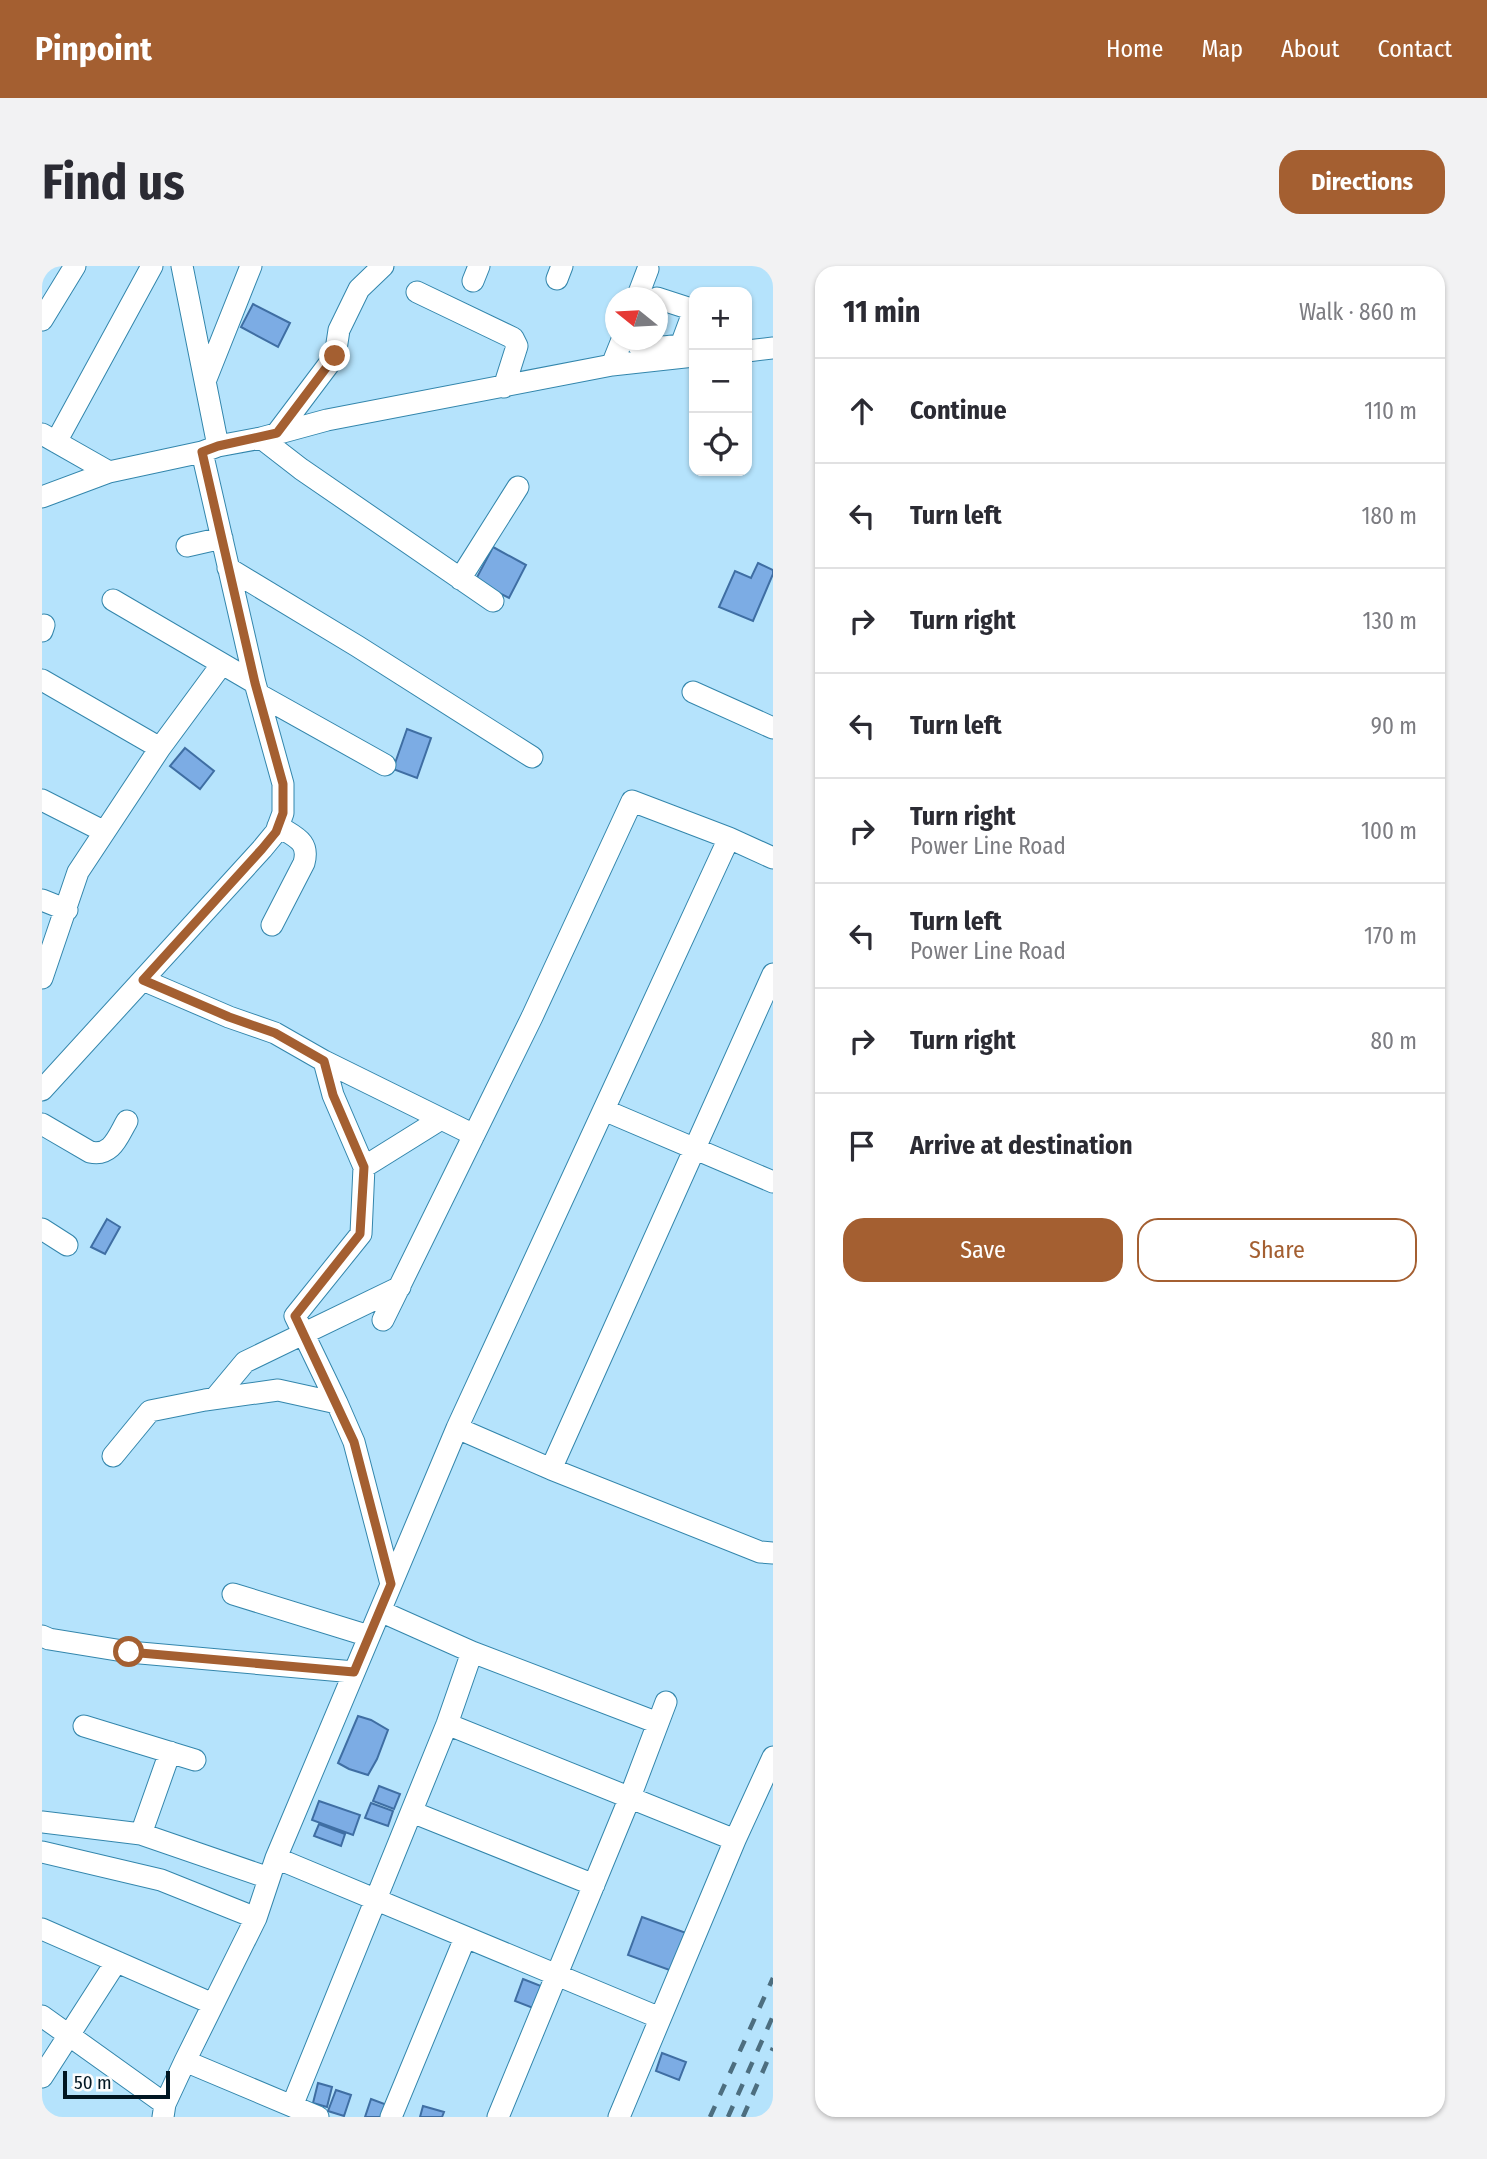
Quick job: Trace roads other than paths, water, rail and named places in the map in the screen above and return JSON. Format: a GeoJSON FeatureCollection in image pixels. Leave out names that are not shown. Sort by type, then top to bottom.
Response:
{"type":"FeatureCollection","features":[{"type":"Feature","properties":{"kind":"street"},"geometry":{"type":"LineString","coordinates":[[42,320],[75,266]]}},
{"type":"Feature","properties":{"kind":"street"},"geometry":{"type":"LineString","coordinates":[[109,472],[49,438],[152,266]]}},
{"type":"Feature","properties":{"kind":"street"},"geometry":{"type":"LineString","coordinates":[[42,1090],[262,849],[278,826],[283,813],[283,784],[257,689],[222,538],[210,449],[206,379],[182,266]]}},
{"type":"Feature","properties":{"kind":"street"},"geometry":{"type":"LineString","coordinates":[[206,379],[251,266]]}},
{"type":"Feature","properties":{"kind":"street"},"geometry":{"type":"LineString","coordinates":[[269,436],[335,356],[339,330],[359,289],[383,266]]}},
{"type":"Feature","properties":{"kind":"street"},"geometry":{"type":"LineString","coordinates":[[641,287],[648,269]]}},
{"type":"Feature","properties":{"kind":"street"},"geometry":{"type":"LineString","coordinates":[[417,292],[513,338],[517,346],[504,387]]}},
{"type":"Feature","properties":{"kind":"street"},"geometry":{"type":"LineString","coordinates":[[661,353],[681,345],[694,310],[668,302]]}},
{"type":"Feature","properties":{"kind":"street"},"geometry":{"type":"LineString","coordinates":[[752,350],[773,348]]}},
{"type":"Feature","properties":{"kind":"street"},"geometry":{"type":"LineString","coordinates":[[42,497],[109,472],[269,436],[327,420],[504,387],[628,350],[689,356]]}},
{"type":"Feature","properties":{"kind":"street"},"geometry":{"type":"LineString","coordinates":[[269,436],[301,470],[493,601]]}},
{"type":"Feature","properties":{"kind":"street"},"geometry":{"type":"LineString","coordinates":[[460,579],[518,487]]}},
{"type":"Feature","properties":{"kind":"street"},"geometry":{"type":"LineString","coordinates":[[187,546],[222,538]]}},
{"type":"Feature","properties":{"kind":"street"},"geometry":{"type":"LineString","coordinates":[[228,568],[532,757]]}},
{"type":"Feature","properties":{"kind":"street"},"geometry":{"type":"LineString","coordinates":[[113,600],[385,765]]}},
{"type":"Feature","properties":{"kind":"street"},"geometry":{"type":"LineString","coordinates":[[42,978],[78,872],[160,748],[222,664]]}},
{"type":"Feature","properties":{"kind":"street"},"geometry":{"type":"LineString","coordinates":[[42,680],[160,748]]}},
{"type":"Feature","properties":{"kind":"street"},"geometry":{"type":"LineString","coordinates":[[693,692],[773,728]]}},
{"type":"Feature","properties":{"kind":"street"},"geometry":{"type":"LineString","coordinates":[[42,800],[103,831]]}},
{"type":"Feature","properties":{"kind":"street"},"geometry":{"type":"LineString","coordinates":[[383,1320],[538,1004],[632,801],[773,858]]}},
{"type":"Feature","properties":{"kind":"street"},"geometry":{"type":"LineString","coordinates":[[272,925],[306,853],[300,841],[278,826]]}},
{"type":"Feature","properties":{"kind":"street"},"geometry":{"type":"LineString","coordinates":[[42,2017],[164,2110],[185,2061],[256,1918],[273,1868],[457,1428],[729,838]]}},
{"type":"Feature","properties":{"kind":"street"},"geometry":{"type":"LineString","coordinates":[[42,900],[67,910]]}},
{"type":"Feature","properties":{"kind":"street"},"geometry":{"type":"LineString","coordinates":[[551,1469],[773,974]]}},
{"type":"Feature","properties":{"kind":"street"},"geometry":{"type":"LineString","coordinates":[[143,980],[229,1017],[275,1033],[324,1061],[474,1135]]}},
{"type":"Feature","properties":{"kind":"street"},"geometry":{"type":"LineString","coordinates":[[324,1061],[333,1095],[364,1167],[360,1234],[295,1316],[354,1442],[391,1584]]}},
{"type":"Feature","properties":{"kind":"street"},"geometry":{"type":"LineString","coordinates":[[604,1110],[773,1182]]}},
{"type":"Feature","properties":{"kind":"street"},"geometry":{"type":"LineString","coordinates":[[364,1167],[441,1119]]}},
{"type":"Feature","properties":{"kind":"street"},"geometry":{"type":"LineString","coordinates":[[42,1124],[90,1152],[99,1154],[108,1151],[127,1121]]}},
{"type":"Feature","properties":{"kind":"street"},"geometry":{"type":"LineString","coordinates":[[42,1229],[67,1245]]}},
{"type":"Feature","properties":{"kind":"street"},"geometry":{"type":"LineString","coordinates":[[215,1398],[245,1362],[302,1332],[400,1287]]}},
{"type":"Feature","properties":{"kind":"street"},"geometry":{"type":"LineString","coordinates":[[113,1456],[150,1411],[215,1398],[278,1390],[337,1403]]}},
{"type":"Feature","properties":{"kind":"street"},"geometry":{"type":"LineString","coordinates":[[457,1428],[551,1469],[760,1552],[773,1553]]}},
{"type":"Feature","properties":{"kind":"street"},"geometry":{"type":"LineString","coordinates":[[233,1594],[369,1636]]}},
{"type":"Feature","properties":{"kind":"street"},"geometry":{"type":"LineString","coordinates":[[380,1611],[472,1652],[658,1723]]}},
{"type":"Feature","properties":{"kind":"street"},"geometry":{"type":"LineString","coordinates":[[42,1636],[129,1652],[354,1672]]}},
{"type":"Feature","properties":{"kind":"street"},"geometry":{"type":"LineString","coordinates":[[292,2106],[447,1724],[472,1652]]}},
{"type":"Feature","properties":{"kind":"street"},"geometry":{"type":"LineString","coordinates":[[498,2117],[558,1976],[666,1702]]}},
{"type":"Feature","properties":{"kind":"street"},"geometry":{"type":"LineString","coordinates":[[447,1724],[735,1840]]}},
{"type":"Feature","properties":{"kind":"street"},"geometry":{"type":"LineString","coordinates":[[84,1726],[195,1760]]}},
{"type":"Feature","properties":{"kind":"street"},"geometry":{"type":"LineString","coordinates":[[141,1833],[170,1752]]}},
{"type":"Feature","properties":{"kind":"street"},"geometry":{"type":"LineString","coordinates":[[619,2117],[735,1840],[773,1757]]}},
{"type":"Feature","properties":{"kind":"street"},"geometry":{"type":"LineString","coordinates":[[412,1812],[594,1885]]}},
{"type":"Feature","properties":{"kind":"street"},"geometry":{"type":"LineString","coordinates":[[42,1822],[141,1833],[273,1868],[375,1901],[660,2018]]}},
{"type":"Feature","properties":{"kind":"street"},"geometry":{"type":"LineString","coordinates":[[42,1852],[161,1880],[256,1918]]}},
{"type":"Feature","properties":{"kind":"street"},"geometry":{"type":"LineString","coordinates":[[42,1930],[213,2004]]}},
{"type":"Feature","properties":{"kind":"street"},"geometry":{"type":"LineString","coordinates":[[391,2117],[465,1938]]}},
{"type":"Feature","properties":{"kind":"street"},"geometry":{"type":"LineString","coordinates":[[42,2076],[116,1962]]}},
{"type":"Feature","properties":{"kind":"street"},"geometry":{"type":"LineString","coordinates":[[185,2061],[318,2117]]}},
{"type":"Feature","properties":{"kind":"railway"},"geometry":{"type":"LineString","coordinates":[[710,2117],[773,1978]]}},
{"type":"Feature","properties":{"kind":"railway"},"geometry":{"type":"LineString","coordinates":[[728,2117],[773,2016]]}},
{"type":"Feature","properties":{"kind":"railway"},"geometry":{"type":"LineString","coordinates":[[743,2117],[773,2048]]}}]}
